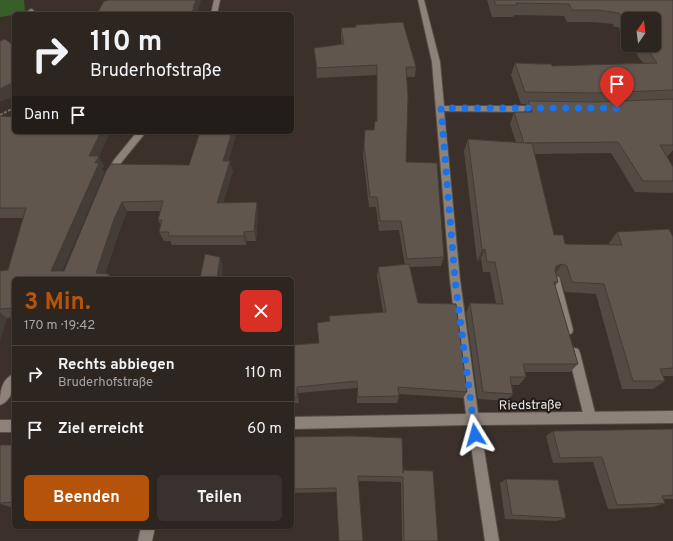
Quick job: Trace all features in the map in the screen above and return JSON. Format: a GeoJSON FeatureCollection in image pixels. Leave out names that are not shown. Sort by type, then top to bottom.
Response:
{"type":"FeatureCollection","features":[{"type":"Feature","properties":{"kind":"street"},"geometry":{"type":"LineString","coordinates":[[215,12],[218,0]]}},
{"type":"Feature","properties":{"kind":"street"},"geometry":{"type":"LineString","coordinates":[[421,0],[436,62],[455,280],[473,420],[492,541]]}},
{"type":"Feature","properties":{"kind":"street"},"geometry":{"type":"LineString","coordinates":[[441,108],[550,109]]}},
{"type":"Feature","properties":{"kind":"street"},"geometry":{"type":"LineString","coordinates":[[103,186],[117,162],[140,134]]}},
{"type":"Feature","properties":{"kind":"street"},"geometry":{"type":"LineString","coordinates":[[555,280],[590,417]]}},
{"type":"Feature","properties":{"kind":"street"},"geometry":{"type":"LineString","coordinates":[[0,399],[12,382]]}},
{"type":"Feature","properties":{"kind":"street","name":"Riedstraße"},"geometry":{"type":"LineString","coordinates":[[294,423],[590,417],[673,417]]}},
{"type":"Feature","properties":{"kind":"street"},"geometry":{"type":"LineString","coordinates":[[0,426],[12,426]]}},
{"type":"Feature","properties":{"kind":"street"},"geometry":{"type":"LineString","coordinates":[[145,541],[148,529]]}},
{"type":"Feature","properties":{"kind":"path"},"geometry":{"type":"LineString","coordinates":[[0,115],[12,109]]}},
{"type":"Feature","properties":{"kind":"green space"},"geometry":{"type":"Polygon","coordinates":[[[0,0],[24,0],[25,12],[12,12],[12,15],[0,17],[0,0]]]}},
{"type":"Feature","properties":{"kind":"building"},"geometry":{"type":"Polygon","coordinates":[[[196,0],[192,12],[98,12],[104,1],[196,0]]]}},
{"type":"Feature","properties":{"kind":"building"},"geometry":{"type":"Polygon","coordinates":[[[494,0],[673,0],[673,90],[595,93],[525,92],[515,63],[551,64],[552,66],[657,63],[650,52],[661,52],[661,12],[621,12],[620,15],[619,13],[597,10],[572,10],[569,4],[516,3],[517,5],[496,5],[494,0]]]}},
{"type":"Feature","properties":{"kind":"building"},"geometry":{"type":"Polygon","coordinates":[[[403,22],[416,67],[406,67],[408,97],[406,162],[437,163],[444,257],[407,259],[401,221],[380,221],[377,197],[370,197],[364,145],[365,130],[374,130],[375,121],[377,121],[377,65],[317,68],[314,48],[344,44],[341,28],[356,27],[356,25],[403,22]]]}},
{"type":"Feature","properties":{"kind":"building"},"geometry":{"type":"Polygon","coordinates":[[[5,39],[12,44],[12,83],[0,89],[0,41],[5,39]]]}},
{"type":"Feature","properties":{"kind":"building"},"geometry":{"type":"Polygon","coordinates":[[[673,99],[673,145],[660,145],[673,167],[673,181],[643,181],[618,142],[525,143],[532,143],[554,235],[563,235],[565,244],[622,245],[617,232],[669,229],[673,237],[673,368],[660,369],[665,381],[633,381],[604,284],[572,282],[567,266],[562,264],[556,266],[555,270],[558,282],[554,282],[578,364],[523,364],[526,377],[510,377],[513,394],[483,392],[470,303],[503,304],[495,262],[487,262],[485,249],[482,250],[468,139],[524,143],[514,112],[532,112],[528,101],[595,102],[673,99]]]}},
{"type":"Feature","properties":{"kind":"building"},"geometry":{"type":"Polygon","coordinates":[[[0,116],[12,117],[12,134],[100,134],[89,156],[99,156],[95,163],[99,163],[51,271],[64,271],[106,171],[111,164],[189,165],[199,134],[231,134],[223,161],[230,161],[217,203],[257,202],[254,231],[244,232],[244,236],[168,236],[169,232],[159,232],[162,220],[158,220],[163,201],[122,202],[114,219],[96,273],[109,274],[108,277],[12,277],[12,308],[0,309],[0,271],[8,270],[26,208],[0,208],[0,116]]]}},
{"type":"Feature","properties":{"kind":"building"},"geometry":{"type":"Polygon","coordinates":[[[205,254],[220,257],[217,277],[200,277],[205,254]]]}},
{"type":"Feature","properties":{"kind":"building"},"geometry":{"type":"Polygon","coordinates":[[[409,264],[418,303],[456,304],[467,392],[398,387],[399,396],[358,397],[357,381],[297,387],[297,397],[294,397],[294,345],[319,343],[317,323],[330,321],[329,316],[386,312],[378,267],[409,264]]]}},
{"type":"Feature","properties":{"kind":"building"},"geometry":{"type":"Polygon","coordinates":[[[673,429],[673,495],[662,496],[665,503],[617,505],[602,457],[560,458],[553,431],[673,429]]]}},
{"type":"Feature","properties":{"kind":"building"},"geometry":{"type":"Polygon","coordinates":[[[348,436],[402,438],[403,473],[403,470],[433,471],[438,541],[404,541],[403,477],[358,476],[363,541],[339,541],[336,488],[294,489],[294,437],[348,436]]]}},
{"type":"Feature","properties":{"kind":"building"},"geometry":{"type":"Polygon","coordinates":[[[0,445],[12,445],[12,502],[0,503],[0,445]]]}},
{"type":"Feature","properties":{"kind":"building"},"geometry":{"type":"Polygon","coordinates":[[[506,479],[558,480],[566,518],[512,515],[506,479]]]}},
{"type":"Feature","properties":{"kind":"route"},"geometry":{"type":"LineString","coordinates":[[475,435],[455,280],[441,108],[617,108]]}}]}
